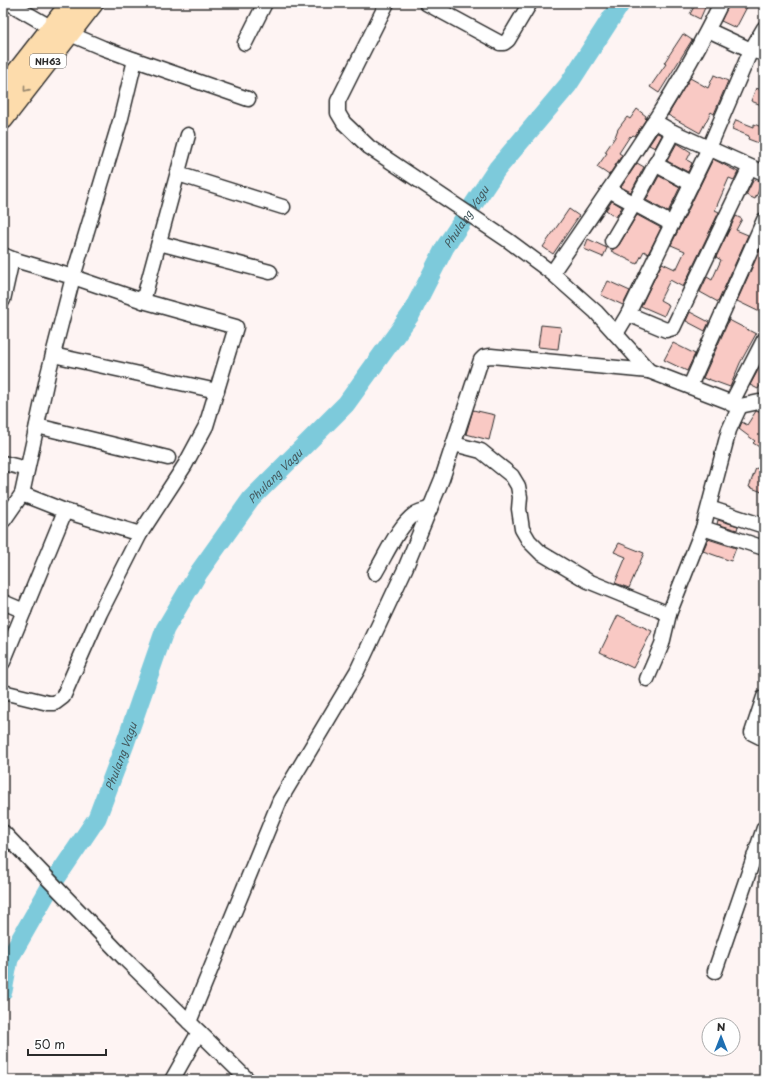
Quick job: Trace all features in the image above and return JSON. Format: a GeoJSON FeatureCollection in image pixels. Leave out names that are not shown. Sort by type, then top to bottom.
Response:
{"type":"FeatureCollection","features":[{"type":"Feature","properties":{"kind":"highway","name":"NH63"},"geometry":{"type":"LineString","coordinates":[[3,119],[61,31],[71,3]]}},
{"type":"Feature","properties":{"kind":"highway","name":"NH63"},"geometry":{"type":"LineString","coordinates":[[3,90],[61,31],[93,3]]}},
{"type":"Feature","properties":{"kind":"street"},"geometry":{"type":"LineString","coordinates":[[8,3],[61,31],[103,48],[248,98]]}},
{"type":"Feature","properties":{"kind":"street"},"geometry":{"type":"LineString","coordinates":[[245,43],[264,3]]}},
{"type":"Feature","properties":{"kind":"street"},"geometry":{"type":"LineString","coordinates":[[387,3],[338,102],[338,112],[344,123],[369,147],[509,241],[552,273],[596,312],[649,371]]}},
{"type":"Feature","properties":{"kind":"street"},"geometry":{"type":"LineString","coordinates":[[430,4],[500,43],[504,43],[508,40],[530,3]]}},
{"type":"Feature","properties":{"kind":"street"},"geometry":{"type":"LineString","coordinates":[[552,273],[654,121],[708,30],[721,3]]}},
{"type":"Feature","properties":{"kind":"street"},"geometry":{"type":"LineString","coordinates":[[616,334],[628,314],[758,52],[764,28]]}},
{"type":"Feature","properties":{"kind":"street"},"geometry":{"type":"LineString","coordinates":[[708,30],[758,52]]}},
{"type":"Feature","properties":{"kind":"street"},"geometry":{"type":"LineString","coordinates":[[3,521],[22,494],[53,354],[73,277],[121,118],[135,60]]}},
{"type":"Feature","properties":{"kind":"street"},"geometry":{"type":"LineString","coordinates":[[654,121],[673,132],[764,173]]}},
{"type":"Feature","properties":{"kind":"street"},"geometry":{"type":"LineString","coordinates":[[612,241],[673,132]]}},
{"type":"Feature","properties":{"kind":"street"},"geometry":{"type":"LineString","coordinates":[[143,302],[188,135]]}},
{"type":"Feature","properties":{"kind":"street"},"geometry":{"type":"LineString","coordinates":[[656,164],[692,184]]}},
{"type":"Feature","properties":{"kind":"street"},"geometry":{"type":"LineString","coordinates":[[628,314],[666,330],[673,328],[750,167]]}},
{"type":"Feature","properties":{"kind":"street"},"geometry":{"type":"LineString","coordinates":[[178,174],[283,207]]}},
{"type":"Feature","properties":{"kind":"street"},"geometry":{"type":"LineString","coordinates":[[609,190],[672,224]]}},
{"type":"Feature","properties":{"kind":"street"},"geometry":{"type":"LineString","coordinates":[[690,386],[764,220]]}},
{"type":"Feature","properties":{"kind":"street"},"geometry":{"type":"LineString","coordinates":[[159,242],[270,272]]}},
{"type":"Feature","properties":{"kind":"street"},"geometry":{"type":"LineString","coordinates":[[3,300],[6,261],[73,277],[143,302],[236,327],[203,433],[185,466],[140,534],[100,613],[64,697],[55,703],[48,703],[3,692]]}},
{"type":"Feature","properties":{"kind":"street"},"geometry":{"type":"LineString","coordinates":[[647,679],[662,644],[670,614],[703,528],[735,405],[764,340]]}},
{"type":"Feature","properties":{"kind":"street"},"geometry":{"type":"LineString","coordinates":[[53,354],[217,391]]}},
{"type":"Feature","properties":{"kind":"street"},"geometry":{"type":"LineString","coordinates":[[172,1080],[194,1027],[280,800],[357,671],[405,569],[442,479],[481,360],[484,357],[491,356],[649,371],[735,405],[762,402]]}},
{"type":"Feature","properties":{"kind":"street"},"geometry":{"type":"LineString","coordinates":[[37,426],[168,458]]}},
{"type":"Feature","properties":{"kind":"street"},"geometry":{"type":"LineString","coordinates":[[454,444],[481,451],[512,476],[518,486],[522,529],[529,541],[542,553],[588,581],[670,614]]}},
{"type":"Feature","properties":{"kind":"street"},"geometry":{"type":"LineString","coordinates":[[3,463],[27,470]]}},
{"type":"Feature","properties":{"kind":"street"},"geometry":{"type":"LineString","coordinates":[[22,494],[65,511],[140,534]]}},
{"type":"Feature","properties":{"kind":"street"},"geometry":{"type":"LineString","coordinates":[[709,508],[764,526]]}},
{"type":"Feature","properties":{"kind":"street"},"geometry":{"type":"LineString","coordinates":[[376,573],[399,532],[408,520],[417,513],[430,509]]}},
{"type":"Feature","properties":{"kind":"street"},"geometry":{"type":"LineString","coordinates":[[3,662],[65,511]]}},
{"type":"Feature","properties":{"kind":"street"},"geometry":{"type":"LineString","coordinates":[[703,528],[764,548]]}},
{"type":"Feature","properties":{"kind":"street"},"geometry":{"type":"LineString","coordinates":[[3,602],[24,611]]}},
{"type":"Feature","properties":{"kind":"street"},"geometry":{"type":"LineString","coordinates":[[764,697],[752,733],[764,739]]}},
{"type":"Feature","properties":{"kind":"street"},"geometry":{"type":"LineString","coordinates":[[715,971],[764,828]]}},
{"type":"Feature","properties":{"kind":"street"},"geometry":{"type":"LineString","coordinates":[[3,832],[125,959],[248,1080]]}},
{"type":"Feature","properties":{"kind":"building"},"geometry":{"type":"Polygon","coordinates":[[[696,3],[707,3],[700,19],[690,14],[696,3]]]}},
{"type":"Feature","properties":{"kind":"building"},"geometry":{"type":"Polygon","coordinates":[[[729,3],[749,3],[736,28],[721,21],[729,3]]]}},
{"type":"Feature","properties":{"kind":"building"},"geometry":{"type":"Polygon","coordinates":[[[683,34],[692,40],[659,93],[650,87],[666,64],[664,63],[683,34]]]}},
{"type":"Feature","properties":{"kind":"building"},"geometry":{"type":"Polygon","coordinates":[[[714,75],[728,81],[714,114],[711,112],[700,133],[668,115],[690,78],[708,88],[714,75]]]}},
{"type":"Feature","properties":{"kind":"building"},"geometry":{"type":"Polygon","coordinates":[[[756,88],[764,91],[764,106],[751,101],[756,88]]]}},
{"type":"Feature","properties":{"kind":"building"},"geometry":{"type":"Polygon","coordinates":[[[637,109],[646,116],[646,119],[635,136],[630,136],[619,153],[622,155],[609,175],[597,167],[607,153],[605,152],[615,137],[618,129],[627,117],[630,119],[637,109]]]}},
{"type":"Feature","properties":{"kind":"building"},"geometry":{"type":"Polygon","coordinates":[[[736,120],[754,127],[754,124],[764,128],[764,145],[748,139],[749,136],[732,129],[736,120]]]}},
{"type":"Feature","properties":{"kind":"building"},"geometry":{"type":"Polygon","coordinates":[[[657,133],[662,135],[655,148],[649,145],[657,133]]]}},
{"type":"Feature","properties":{"kind":"building"},"geometry":{"type":"Polygon","coordinates":[[[677,143],[691,152],[687,160],[692,163],[688,172],[667,161],[677,143]]]}},
{"type":"Feature","properties":{"kind":"building"},"geometry":{"type":"Polygon","coordinates":[[[713,159],[738,172],[734,180],[729,178],[715,210],[719,212],[683,287],[670,280],[660,300],[669,305],[664,316],[641,306],[662,263],[675,269],[675,267],[677,268],[685,251],[671,245],[713,159]]]}},
{"type":"Feature","properties":{"kind":"building"},"geometry":{"type":"Polygon","coordinates":[[[637,163],[644,167],[631,192],[621,187],[637,163]]]}},
{"type":"Feature","properties":{"kind":"building"},"geometry":{"type":"Polygon","coordinates":[[[659,176],[680,187],[668,212],[646,200],[659,176]]]}},
{"type":"Feature","properties":{"kind":"building"},"geometry":{"type":"Polygon","coordinates":[[[754,179],[762,183],[755,199],[746,195],[754,179]]]}},
{"type":"Feature","properties":{"kind":"building"},"geometry":{"type":"Polygon","coordinates":[[[612,201],[622,207],[616,217],[606,210],[612,201]]]}},
{"type":"Feature","properties":{"kind":"building"},"geometry":{"type":"Polygon","coordinates":[[[569,209],[579,216],[553,254],[543,247],[569,209]]]}},
{"type":"Feature","properties":{"kind":"building"},"geometry":{"type":"Polygon","coordinates":[[[637,215],[661,228],[648,254],[644,251],[637,264],[611,251],[619,245],[637,215]]]}},
{"type":"Feature","properties":{"kind":"building"},"geometry":{"type":"Polygon","coordinates":[[[736,216],[742,219],[736,230],[748,235],[718,302],[700,292],[707,277],[712,280],[721,260],[716,257],[736,216]]]}},
{"type":"Feature","properties":{"kind":"building"},"geometry":{"type":"Polygon","coordinates":[[[588,239],[607,248],[603,257],[584,249],[588,239]]]}},
{"type":"Feature","properties":{"kind":"building"},"geometry":{"type":"Polygon","coordinates":[[[764,241],[764,314],[737,301],[764,241]]]}},
{"type":"Feature","properties":{"kind":"building"},"geometry":{"type":"Polygon","coordinates":[[[608,281],[630,291],[623,305],[601,295],[608,281]]]}},
{"type":"Feature","properties":{"kind":"building"},"geometry":{"type":"Polygon","coordinates":[[[690,312],[709,322],[705,331],[686,321],[690,312]]]}},
{"type":"Feature","properties":{"kind":"building"},"geometry":{"type":"Polygon","coordinates":[[[729,320],[756,334],[740,363],[730,387],[703,378],[729,320]]]}},
{"type":"Feature","properties":{"kind":"building"},"geometry":{"type":"Polygon","coordinates":[[[541,325],[561,327],[558,349],[538,347],[541,325]]]}},
{"type":"Feature","properties":{"kind":"building"},"geometry":{"type":"Polygon","coordinates":[[[673,343],[695,354],[687,371],[664,360],[673,343]]]}},
{"type":"Feature","properties":{"kind":"building"},"geometry":{"type":"Polygon","coordinates":[[[764,359],[764,379],[758,389],[750,385],[764,359]]]}},
{"type":"Feature","properties":{"kind":"building"},"geometry":{"type":"Polygon","coordinates":[[[473,410],[495,415],[489,440],[466,434],[473,410]]]}},
{"type":"Feature","properties":{"kind":"building"},"geometry":{"type":"Polygon","coordinates":[[[756,411],[764,414],[764,450],[753,443],[755,441],[739,429],[742,422],[747,425],[756,411]]]}},
{"type":"Feature","properties":{"kind":"building"},"geometry":{"type":"Polygon","coordinates":[[[756,468],[764,471],[764,487],[762,492],[749,487],[756,468]]]}},
{"type":"Feature","properties":{"kind":"building"},"geometry":{"type":"Polygon","coordinates":[[[718,520],[738,526],[737,530],[717,524],[718,520]]]}},
{"type":"Feature","properties":{"kind":"building"},"geometry":{"type":"Polygon","coordinates":[[[708,539],[736,548],[731,561],[703,551],[708,539]]]}},
{"type":"Feature","properties":{"kind":"building"},"geometry":{"type":"Polygon","coordinates":[[[619,543],[644,553],[629,588],[615,583],[626,557],[614,552],[619,543]]]}},
{"type":"Feature","properties":{"kind":"building"},"geometry":{"type":"Polygon","coordinates":[[[618,615],[652,631],[633,668],[600,652],[618,615]]]}},
{"type":"Feature","properties":{"kind":"waterway","name":"Phulang Vagu"},"geometry":{"type":"LineString","coordinates":[[3,991],[9,959],[49,889],[97,818],[125,744],[165,629],[199,572],[251,499],[346,404],[411,314],[445,247],[497,169],[568,85],[621,3]]}}]}
